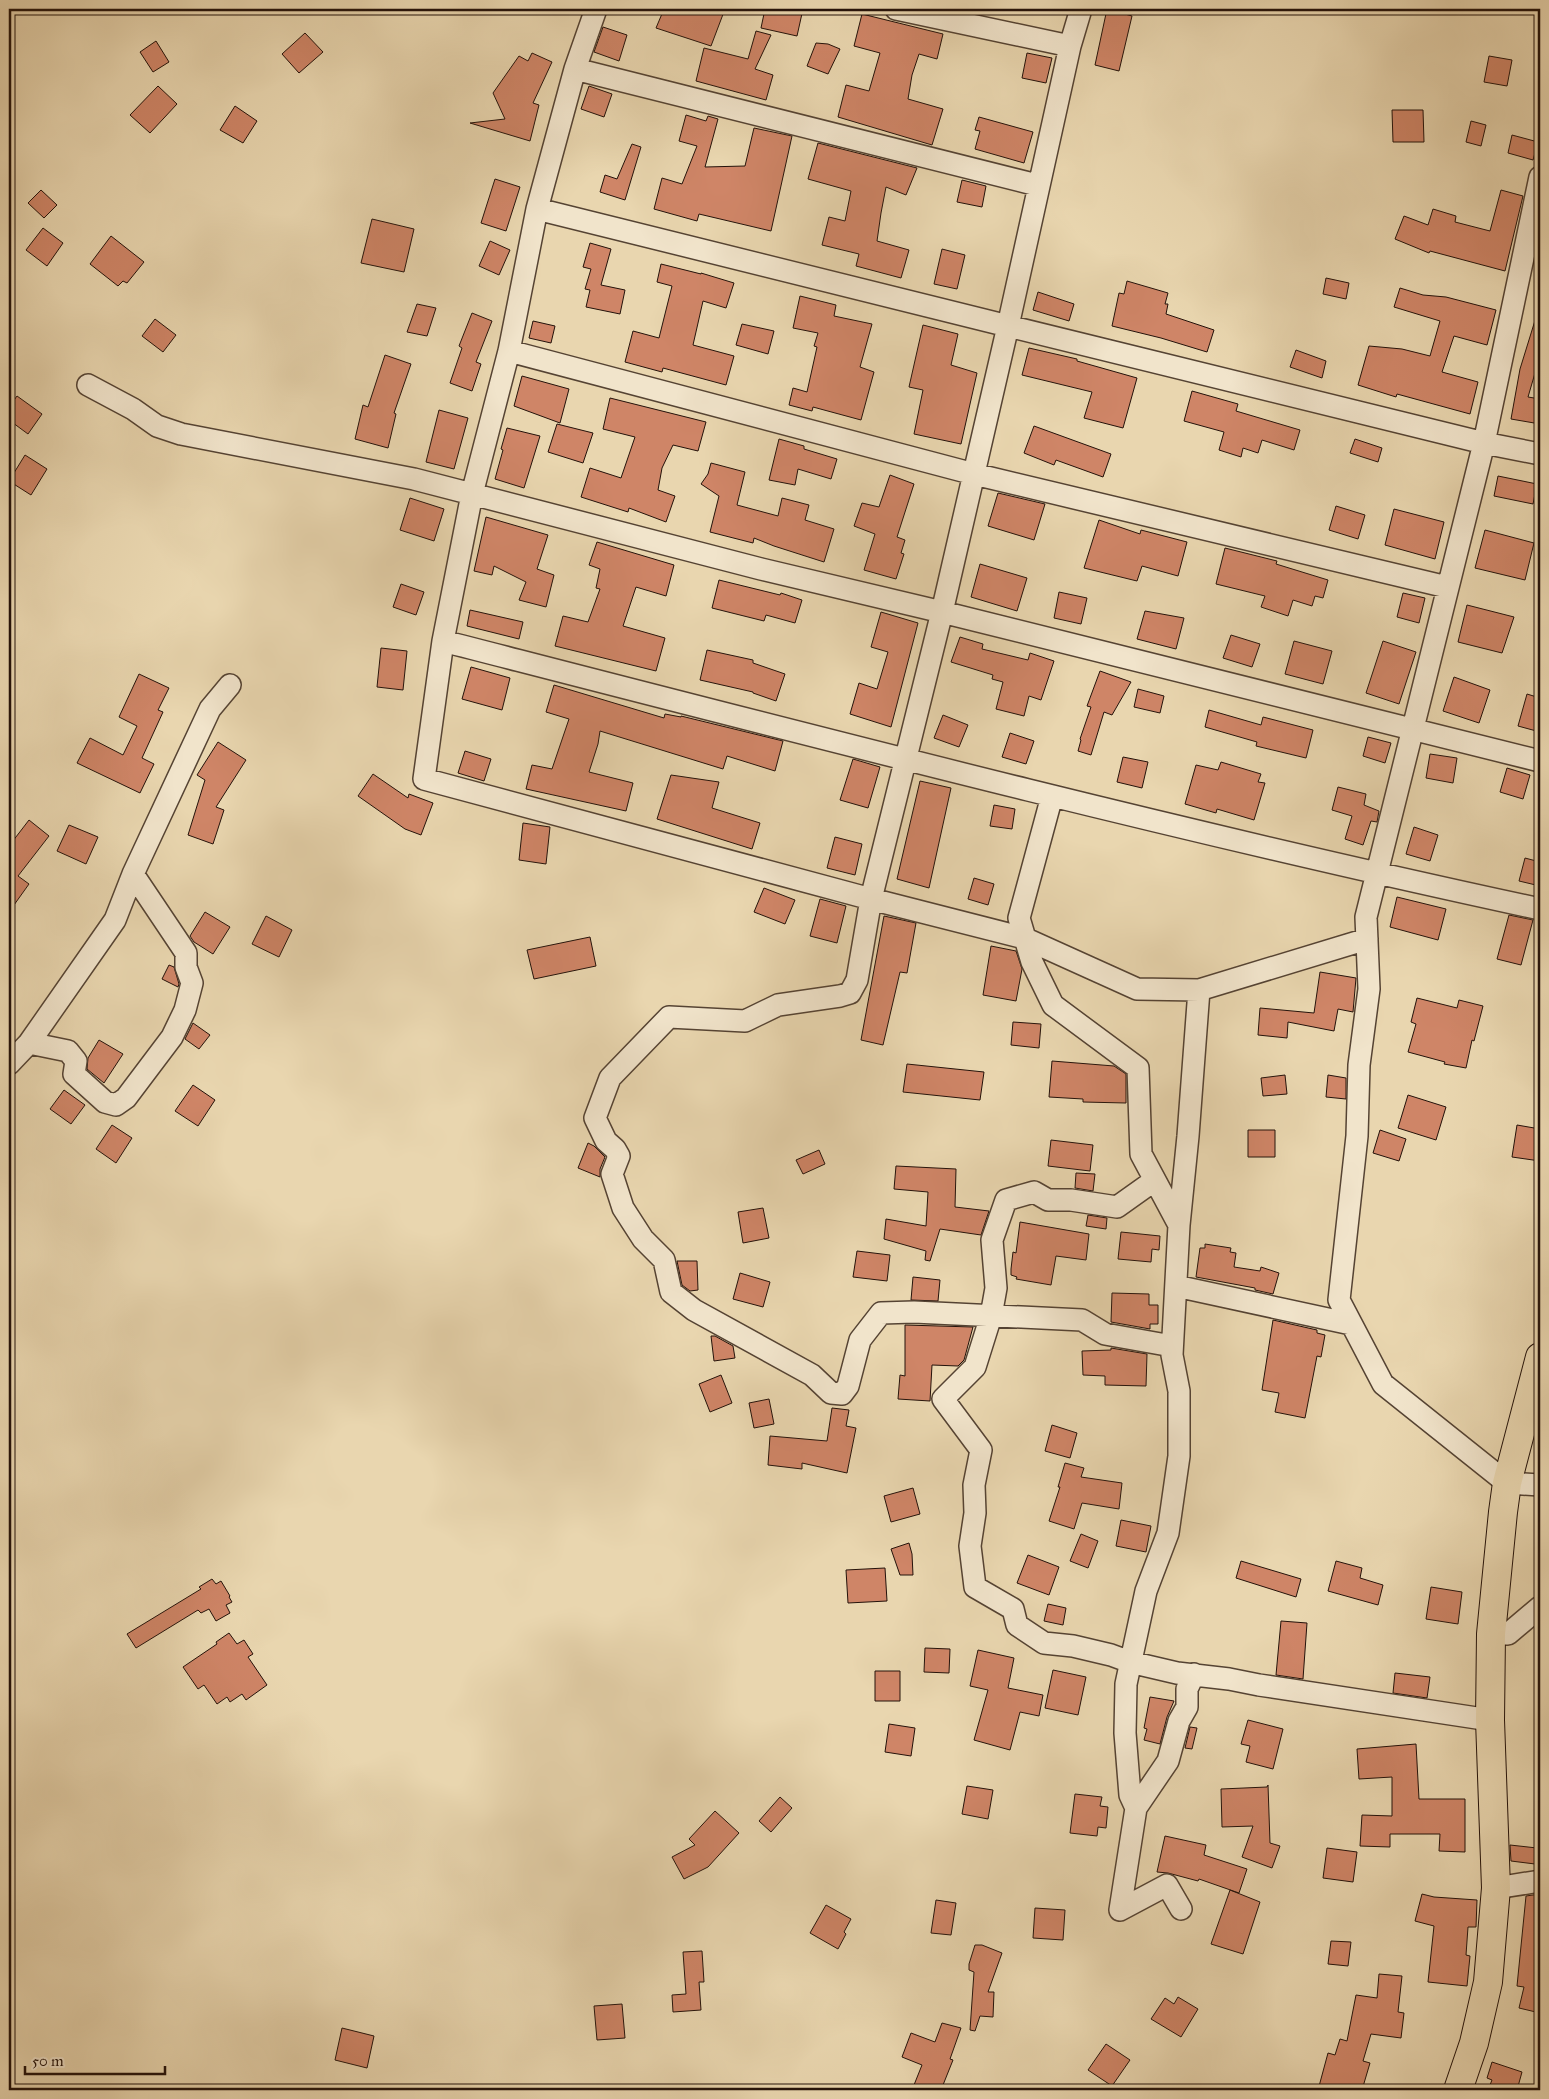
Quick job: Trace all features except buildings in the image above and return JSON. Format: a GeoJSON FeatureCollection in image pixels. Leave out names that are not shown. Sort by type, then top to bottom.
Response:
{"type":"FeatureCollection","features":[{"type":"Feature","properties":{"kind":"main road"},"geometry":{"type":"LineString","coordinates":[[1458,2090],[1474,2043],[1488,1982],[1496,1888],[1490,1720],[1491,1634],[1503,1512],[1508,1483],[1540,1357]]}},
{"type":"Feature","properties":{"kind":"street"},"geometry":{"type":"LineString","coordinates":[[596,9],[575,69],[538,209],[508,351],[472,494],[443,641],[424,779],[1024,938],[1137,989],[1199,990],[1367,939]]}},
{"type":"Feature","properties":{"kind":"street"},"geometry":{"type":"LineString","coordinates":[[896,9],[1070,46]]}},
{"type":"Feature","properties":{"kind":"street"},"geometry":{"type":"LineString","coordinates":[[1081,9],[1070,46],[942,612],[871,899],[857,980],[850,992],[840,996],[778,1005],[745,1021],[669,1017],[610,1078],[594,1118],[606,1141],[615,1149],[619,1156],[612,1174],[623,1208],[643,1239],[664,1260],[671,1292],[694,1310],[812,1375],[832,1393],[842,1394],[848,1386],[860,1340],[881,1313],[914,1312],[1082,1320],[1105,1334],[1172,1346]]}},
{"type":"Feature","properties":{"kind":"street"},"geometry":{"type":"LineString","coordinates":[[575,69],[1038,185]]}},
{"type":"Feature","properties":{"kind":"street"},"geometry":{"type":"LineString","coordinates":[[1540,177],[1484,443],[1411,729],[1366,916],[1369,988],[1359,1065],[1357,1136],[1339,1300],[1383,1384],[1508,1483],[1540,1485]]}},
{"type":"Feature","properties":{"kind":"street"},"geometry":{"type":"LineString","coordinates":[[538,209],[1484,443],[1540,454]]}},
{"type":"Feature","properties":{"kind":"street"},"geometry":{"type":"LineString","coordinates":[[508,351],[974,474],[1447,587]]}},
{"type":"Feature","properties":{"kind":"street"},"geometry":{"type":"LineString","coordinates":[[88,384],[133,409],[157,426],[181,434],[414,479],[761,569],[942,612],[1540,761]]}},
{"type":"Feature","properties":{"kind":"street"},"geometry":{"type":"LineString","coordinates":[[443,641],[904,760],[1376,873],[1540,909]]}},
{"type":"Feature","properties":{"kind":"street"},"geometry":{"type":"LineString","coordinates":[[9,1064],[29,1043],[115,920],[133,874],[210,709],[230,686]]}},
{"type":"Feature","properties":{"kind":"street"},"geometry":{"type":"LineString","coordinates":[[1052,796],[1019,918],[1024,938],[1032,962],[1053,1005],[1138,1068],[1141,1154],[1179,1225]]}},
{"type":"Feature","properties":{"kind":"street"},"geometry":{"type":"LineString","coordinates":[[29,1043],[68,1051],[76,1062],[74,1074],[104,1102],[116,1104],[126,1098],[172,1037],[185,1010],[192,983],[186,966],[186,954],[133,874]]}},
{"type":"Feature","properties":{"kind":"street"},"geometry":{"type":"LineString","coordinates":[[1136,1808],[1130,1795],[1125,1733],[1126,1684],[1146,1591],[1168,1533],[1179,1456],[1179,1391],[1172,1346],[1179,1225],[1199,990]]}},
{"type":"Feature","properties":{"kind":"street"},"geometry":{"type":"LineString","coordinates":[[1155,1180],[1117,1207],[1071,1200],[1048,1200],[1034,1192],[1006,1200],[992,1240],[996,1288],[991,1316],[975,1367],[943,1400],[981,1450],[974,1485],[975,1513],[970,1546],[975,1586],[1013,1609],[1017,1625],[1044,1643],[1073,1646],[1130,1662],[1194,1674],[1490,1720]]}},
{"type":"Feature","properties":{"kind":"street"},"geometry":{"type":"LineString","coordinates":[[1176,1286],[1351,1324]]}},
{"type":"Feature","properties":{"kind":"street"},"geometry":{"type":"LineString","coordinates":[[1491,1634],[1508,1634],[1540,1607]]}},
{"type":"Feature","properties":{"kind":"street"},"geometry":{"type":"LineString","coordinates":[[1181,1909],[1167,1885],[1120,1910],[1136,1808],[1168,1761],[1179,1721],[1187,1707],[1187,1689],[1194,1674]]}},
{"type":"Feature","properties":{"kind":"street"},"geometry":{"type":"LineString","coordinates":[[1496,1888],[1540,1881]]}}]}
